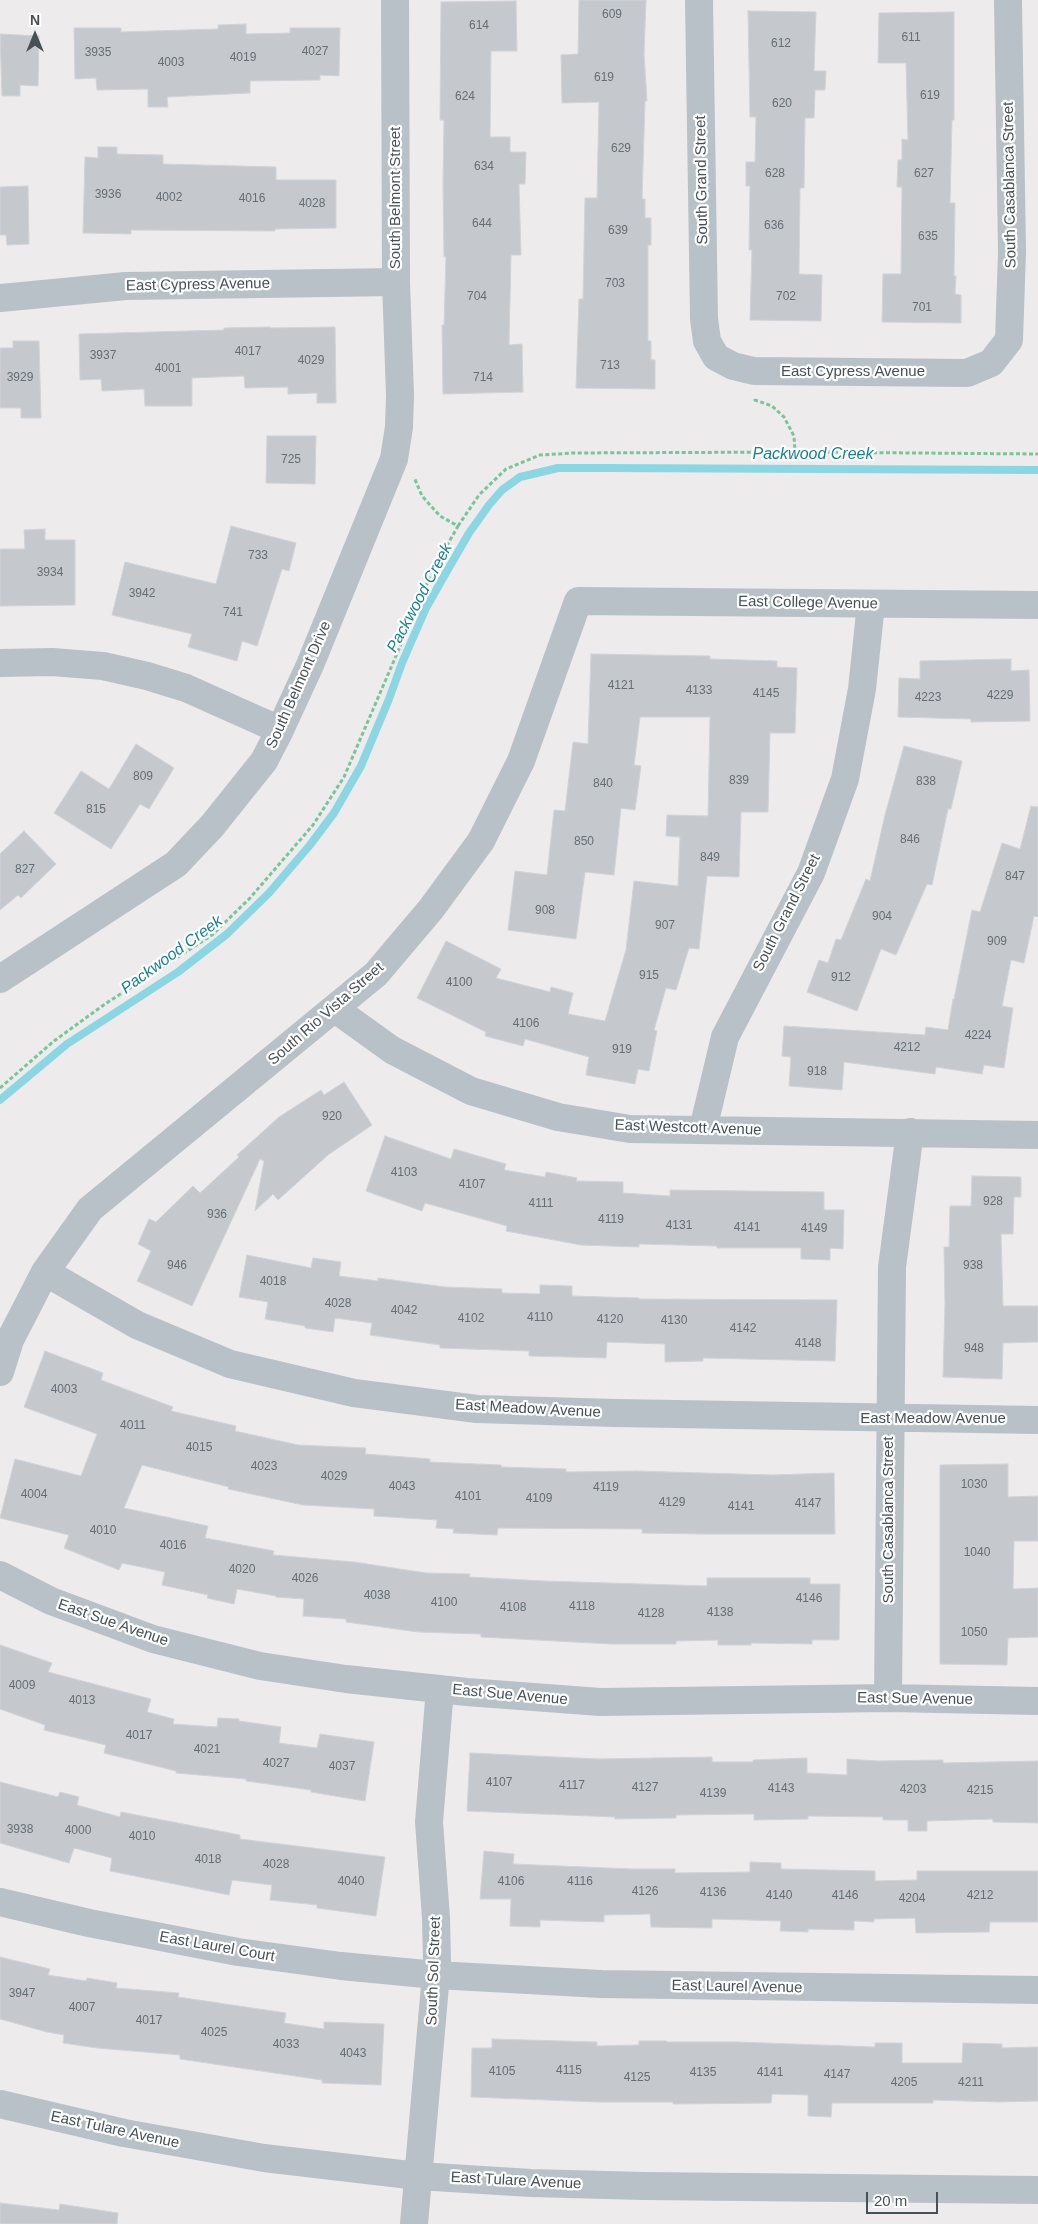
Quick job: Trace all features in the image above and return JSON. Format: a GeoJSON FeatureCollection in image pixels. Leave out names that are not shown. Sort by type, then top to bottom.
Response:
{"type":"FeatureCollection","features":[{"type":"Feature","properties":{"kind":"street","name":"South Belmont Street"},"geometry":{"type":"LineString","coordinates":[[395,0],[396,282],[400,395]]}},
{"type":"Feature","properties":{"kind":"street","name":"South Grand Street"},"geometry":{"type":"LineString","coordinates":[[699,0],[704,319],[707,341],[716,357]]}},
{"type":"Feature","properties":{"kind":"street","name":"South Casablanca Street"},"geometry":{"type":"LineString","coordinates":[[991,363],[1009,340],[1012,252],[1008,0]]}},
{"type":"Feature","properties":{"kind":"street","name":"East Cypress Avenue"},"geometry":{"type":"LineString","coordinates":[[0,298],[126,286],[396,282]]}},
{"type":"Feature","properties":{"kind":"street","name":"East Cypress Avenue"},"geometry":{"type":"LineString","coordinates":[[716,357],[733,366],[754,371],[967,373],[991,363]]}},
{"type":"Feature","properties":{"kind":"street","name":"South Belmont Drive"},"geometry":{"type":"LineString","coordinates":[[0,979],[176,864],[212,826],[264,761],[310,665],[392,464],[399,427],[400,395]]}},
{"type":"Feature","properties":{"kind":"street","name":"East College Avenue"},"geometry":{"type":"LineString","coordinates":[[578,601],[1038,605]]}},
{"type":"Feature","properties":{"kind":"street","name":"South Rio Vista Street"},"geometry":{"type":"LineString","coordinates":[[0,1372],[10,1340],[45,1272],[90,1209],[335,1010],[376,974],[431,909],[481,841],[521,761],[578,601]]}},
{"type":"Feature","properties":{"kind":"street","name":"South Grand Street"},"geometry":{"type":"LineString","coordinates":[[703,1129],[725,1037],[810,873],[845,779],[862,689],[871,604]]}},
{"type":"Feature","properties":{"kind":"street"},"geometry":{"type":"LineString","coordinates":[[0,663],[52,662],[103,666],[147,676],[186,688],[280,730]]}},
{"type":"Feature","properties":{"kind":"street","name":"East Westcott Avenue"},"geometry":{"type":"LineString","coordinates":[[335,1010],[392,1050],[471,1091],[558,1117],[630,1129],[1038,1135]]}},
{"type":"Feature","properties":{"kind":"street","name":"South Casablanca Street"},"geometry":{"type":"LineString","coordinates":[[888,1698],[889,1419],[892,1267],[910,1132]]}},
{"type":"Feature","properties":{"kind":"street","name":"East Meadow Avenue"},"geometry":{"type":"LineString","coordinates":[[45,1272],[137,1325],[230,1364],[354,1393],[477,1409],[889,1419],[1038,1420]]}},
{"type":"Feature","properties":{"kind":"street","name":"East Sue Avenue"},"geometry":{"type":"LineString","coordinates":[[0,1575],[51,1601],[153,1639],[260,1666],[346,1679],[600,1702],[888,1698],[1038,1701]]}},
{"type":"Feature","properties":{"kind":"street","name":"South Sol Street"},"geometry":{"type":"LineString","coordinates":[[414,2224],[436,1975],[436,1918],[428,1822],[440,1689]]}},
{"type":"Feature","properties":{"kind":"street","name":"East Laurel Court"},"geometry":{"type":"LineString","coordinates":[[0,1902],[89,1923],[238,1952],[341,1966],[436,1975]]}},
{"type":"Feature","properties":{"kind":"street","name":"East Laurel Avenue"},"geometry":{"type":"LineString","coordinates":[[436,1975],[601,1984],[1038,1990]]}},
{"type":"Feature","properties":{"kind":"street","name":"East Tulare Avenue"},"geometry":{"type":"LineString","coordinates":[[0,2104],[115,2131],[238,2154],[340,2168],[418,2176],[608,2185],[1038,2190]]}},
{"type":"Feature","properties":{"kind":"path"},"geometry":{"type":"LineString","coordinates":[[754,371],[755,400],[772,406],[784,417],[794,436],[796,452]]}},
{"type":"Feature","properties":{"kind":"path"},"geometry":{"type":"LineString","coordinates":[[0,1088],[54,1042],[104,1004],[212,935],[250,898],[313,825],[344,777],[432,572],[458,526],[479,495],[506,469],[540,455],[573,453],[1038,454]]}},
{"type":"Feature","properties":{"kind":"path"},"geometry":{"type":"LineString","coordinates":[[392,464],[412,474],[422,496],[440,516],[458,526]]}},
{"type":"Feature","properties":{"kind":"building"},"geometry":{"type":"Polygon","coordinates":[[[579,0],[646,0],[644,54],[647,101],[645,101],[642,199],[645,199],[645,218],[651,218],[651,245],[648,245],[648,341],[651,341],[651,360],[655,360],[655,389],[576,388],[579,299],[583,299],[585,198],[597,198],[599,102],[562,103],[561,55],[578,54],[579,0]]]}},
{"type":"Feature","properties":{"kind":"building"},"geometry":{"type":"Polygon","coordinates":[[[516,1],[517,51],[491,51],[490,137],[510,137],[510,152],[526,152],[525,184],[519,184],[521,255],[511,255],[509,345],[522,344],[523,392],[443,394],[442,325],[444,325],[446,256],[444,257],[444,120],[440,120],[441,2],[516,1]]]}},
{"type":"Feature","properties":{"kind":"building"},"geometry":{"type":"Polygon","coordinates":[[[748,11],[816,12],[814,71],[826,71],[825,90],[815,90],[814,118],[805,118],[804,188],[800,188],[799,274],[822,275],[821,321],[750,320],[752,250],[749,250],[750,186],[746,186],[746,162],[755,162],[756,117],[750,117],[748,11]]]}},
{"type":"Feature","properties":{"kind":"building"},"geometry":{"type":"Polygon","coordinates":[[[954,12],[954,120],[952,120],[950,203],[955,203],[954,276],[956,276],[955,294],[961,295],[961,323],[882,322],[883,274],[901,274],[902,187],[897,187],[898,160],[902,160],[902,139],[908,140],[906,63],[878,63],[879,13],[954,12]]]}},
{"type":"Feature","properties":{"kind":"building"},"geometry":{"type":"Polygon","coordinates":[[[246,24],[246,34],[290,33],[290,28],[340,28],[339,76],[320,75],[320,80],[250,81],[250,93],[167,97],[168,107],[148,107],[148,89],[97,90],[96,78],[75,79],[74,28],[121,28],[121,32],[218,29],[218,25],[246,24]]]}},
{"type":"Feature","properties":{"kind":"building"},"geometry":{"type":"Polygon","coordinates":[[[0,34],[39,36],[38,86],[20,85],[20,96],[2,96],[0,34]]]}},
{"type":"Feature","properties":{"kind":"building"},"geometry":{"type":"Polygon","coordinates":[[[98,147],[117,147],[117,154],[163,155],[163,164],[276,167],[276,180],[336,180],[336,228],[275,229],[275,231],[131,230],[131,234],[83,233],[85,157],[98,158],[98,147]]]}},
{"type":"Feature","properties":{"kind":"building"},"geometry":{"type":"Polygon","coordinates":[[[28,186],[29,244],[7,245],[6,235],[0,235],[0,187],[28,186]]]}},
{"type":"Feature","properties":{"kind":"building"},"geometry":{"type":"Polygon","coordinates":[[[270,327],[335,327],[336,403],[317,403],[317,393],[288,394],[288,387],[245,388],[244,376],[192,378],[192,406],[145,406],[144,389],[102,391],[101,379],[80,380],[79,334],[270,327]]]}},
{"type":"Feature","properties":{"kind":"building"},"geometry":{"type":"Polygon","coordinates":[[[13,341],[39,341],[41,418],[21,418],[21,408],[0,408],[0,348],[13,348],[13,341]]]}},
{"type":"Feature","properties":{"kind":"building"},"geometry":{"type":"Polygon","coordinates":[[[267,436],[316,436],[315,484],[266,483],[267,436]]]}},
{"type":"Feature","properties":{"kind":"building"},"geometry":{"type":"Polygon","coordinates":[[[231,526],[296,543],[289,571],[282,569],[257,646],[242,641],[237,661],[188,647],[192,634],[112,615],[125,562],[216,584],[231,526]]]}},
{"type":"Feature","properties":{"kind":"building"},"geometry":{"type":"Polygon","coordinates":[[[45,529],[45,540],[75,540],[75,605],[0,606],[0,549],[25,549],[24,530],[45,529]]]}},
{"type":"Feature","properties":{"kind":"building"},"geometry":{"type":"Polygon","coordinates":[[[591,654],[710,656],[710,659],[777,661],[777,667],[797,668],[795,733],[770,733],[768,812],[741,812],[739,877],[707,876],[699,949],[689,948],[676,990],[666,988],[654,1030],[657,1031],[649,1071],[638,1069],[635,1084],[586,1075],[589,1057],[525,1039],[523,1046],[485,1036],[486,1032],[417,998],[446,941],[501,969],[496,978],[550,992],[551,987],[573,993],[568,1014],[605,1021],[626,950],[634,881],[678,886],[680,837],[666,836],[667,815],[708,816],[710,717],[640,717],[634,765],[641,766],[635,810],[621,808],[614,875],[585,872],[576,939],[508,930],[515,871],[547,875],[554,810],[565,811],[573,742],[588,744],[591,654]]]}},
{"type":"Feature","properties":{"kind":"building"},"geometry":{"type":"Polygon","coordinates":[[[1011,659],[1011,671],[1029,670],[1030,721],[971,722],[971,719],[898,717],[899,678],[920,679],[920,661],[1011,659]]]}},
{"type":"Feature","properties":{"kind":"building"},"geometry":{"type":"Polygon","coordinates":[[[136,744],[174,768],[149,809],[140,804],[111,849],[54,813],[81,771],[109,789],[136,744]]]}},
{"type":"Feature","properties":{"kind":"building"},"geometry":{"type":"Polygon","coordinates":[[[904,746],[962,761],[951,809],[948,809],[932,885],[927,884],[896,955],[881,949],[857,1011],[807,992],[819,960],[828,963],[836,939],[841,940],[866,879],[870,881],[885,815],[904,746]]]}},
{"type":"Feature","properties":{"kind":"building"},"geometry":{"type":"Polygon","coordinates":[[[1031,806],[1038,807],[1038,917],[1034,916],[1024,963],[1011,960],[1002,1006],[1013,1008],[1004,1068],[984,1065],[982,1074],[936,1067],[935,1074],[844,1062],[842,1090],[789,1086],[791,1057],[782,1056],[784,1026],[925,1035],[926,1027],[948,1030],[972,910],[980,912],[1002,843],[1020,849],[1031,806]]]}},
{"type":"Feature","properties":{"kind":"building"},"geometry":{"type":"Polygon","coordinates":[[[24,831],[56,864],[21,898],[18,895],[0,910],[0,854],[24,831]]]}},
{"type":"Feature","properties":{"kind":"building"},"geometry":{"type":"Polygon","coordinates":[[[344,1082],[372,1125],[328,1155],[278,1200],[273,1194],[255,1211],[264,1161],[260,1159],[192,1306],[137,1281],[151,1251],[138,1244],[149,1219],[156,1222],[193,1186],[200,1193],[239,1157],[237,1155],[279,1117],[321,1090],[324,1095],[344,1082]]]}},
{"type":"Feature","properties":{"kind":"building"},"geometry":{"type":"Polygon","coordinates":[[[385,1136],[451,1159],[454,1149],[506,1164],[504,1170],[545,1177],[546,1172],[577,1178],[576,1181],[623,1182],[623,1193],[670,1196],[670,1190],[824,1192],[824,1210],[844,1210],[843,1249],[830,1248],[830,1260],[801,1259],[801,1248],[717,1248],[717,1246],[639,1244],[639,1247],[581,1245],[506,1231],[507,1226],[425,1203],[422,1211],[366,1191],[385,1136]]]}},
{"type":"Feature","properties":{"kind":"building"},"geometry":{"type":"Polygon","coordinates":[[[972,1176],[1021,1177],[1021,1197],[1014,1197],[1013,1234],[1001,1234],[1003,1306],[1038,1306],[1038,1342],[1003,1343],[1002,1379],[943,1377],[944,1247],[949,1247],[950,1206],[971,1206],[972,1176]]]}},
{"type":"Feature","properties":{"kind":"building"},"geometry":{"type":"Polygon","coordinates":[[[247,1255],[311,1268],[313,1258],[341,1262],[339,1276],[378,1281],[378,1278],[445,1287],[502,1289],[502,1293],[540,1294],[540,1285],[572,1286],[572,1296],[639,1299],[837,1300],[835,1361],[703,1358],[703,1361],[665,1362],[665,1344],[607,1342],[606,1358],[529,1356],[529,1351],[440,1348],[440,1345],[370,1335],[372,1323],[335,1318],[333,1332],[305,1328],[305,1326],[265,1319],[268,1302],[239,1297],[247,1255]]]}},
{"type":"Feature","properties":{"kind":"building"},"geometry":{"type":"Polygon","coordinates":[[[45,1351],[103,1373],[101,1380],[173,1407],[171,1411],[236,1426],[235,1431],[298,1445],[366,1448],[365,1454],[430,1459],[430,1462],[566,1469],[566,1472],[636,1471],[771,1475],[834,1473],[835,1534],[642,1533],[642,1529],[498,1528],[497,1535],[453,1533],[454,1529],[436,1528],[437,1520],[374,1516],[374,1509],[303,1505],[228,1489],[229,1487],[142,1465],[124,1508],[208,1526],[205,1538],[274,1551],[273,1555],[354,1562],[426,1573],[470,1574],[469,1577],[544,1581],[707,1586],[707,1578],[810,1578],[810,1584],[840,1584],[839,1640],[812,1640],[812,1644],[751,1643],[751,1645],[718,1645],[718,1640],[676,1641],[676,1644],[611,1644],[481,1637],[481,1634],[418,1632],[346,1622],[346,1619],[303,1616],[304,1599],[276,1597],[237,1589],[234,1604],[207,1598],[208,1595],[162,1585],[165,1572],[122,1563],[119,1570],[64,1548],[69,1535],[0,1518],[15,1459],[81,1476],[97,1434],[24,1407],[45,1351]]]}},
{"type":"Feature","properties":{"kind":"building"},"geometry":{"type":"Polygon","coordinates":[[[1008,1464],[1008,1497],[1038,1496],[1038,1541],[1014,1541],[1013,1589],[1038,1588],[1038,1637],[1008,1638],[1007,1665],[940,1664],[940,1465],[1008,1464]]]}},
{"type":"Feature","properties":{"kind":"building"},"geometry":{"type":"Polygon","coordinates":[[[0,1645],[52,1663],[48,1672],[151,1699],[147,1712],[174,1719],[173,1724],[217,1727],[218,1718],[239,1719],[239,1721],[281,1727],[279,1743],[317,1748],[320,1734],[374,1742],[365,1801],[311,1792],[311,1790],[246,1781],[246,1779],[176,1773],[176,1771],[104,1753],[106,1745],[44,1730],[45,1725],[0,1709],[0,1645]]]}},
{"type":"Feature","properties":{"kind":"building"},"geometry":{"type":"Polygon","coordinates":[[[470,1753],[599,1759],[712,1757],[712,1762],[753,1762],[753,1760],[807,1758],[807,1773],[847,1775],[847,1759],[878,1761],[943,1760],[943,1763],[1038,1761],[1038,1823],[993,1822],[993,1819],[927,1821],[927,1831],[908,1831],[908,1820],[883,1820],[883,1817],[808,1816],[808,1819],[754,1820],[754,1814],[676,1815],[676,1818],[615,1819],[615,1817],[467,1811],[470,1753]]]}},
{"type":"Feature","properties":{"kind":"building"},"geometry":{"type":"Polygon","coordinates":[[[0,1782],[58,1797],[60,1792],[79,1797],[77,1805],[120,1817],[121,1812],[240,1835],[240,1839],[385,1857],[376,1916],[317,1908],[317,1905],[270,1900],[272,1885],[232,1880],[229,1895],[110,1871],[112,1858],[74,1848],[69,1863],[0,1843],[0,1782]]]}},
{"type":"Feature","properties":{"kind":"building"},"geometry":{"type":"Polygon","coordinates":[[[484,1851],[514,1854],[513,1864],[675,1869],[675,1873],[750,1872],[750,1862],[781,1863],[781,1869],[875,1871],[875,1881],[917,1880],[917,1871],[1038,1871],[1038,1922],[990,1922],[989,1932],[916,1933],[915,1918],[874,1919],[874,1922],[854,1921],[854,1930],[808,1929],[808,1932],[780,1931],[781,1921],[712,1919],[712,1928],[651,1927],[650,1914],[604,1915],[604,1922],[540,1920],[540,1927],[510,1926],[511,1899],[480,1899],[484,1851]]]}},
{"type":"Feature","properties":{"kind":"building"},"geometry":{"type":"Polygon","coordinates":[[[0,1957],[50,1969],[48,1975],[86,1981],[87,1978],[117,1983],[116,1988],[179,1993],[178,1997],[286,2013],[284,2023],[324,2029],[324,2022],[384,2024],[381,2085],[322,2083],[322,2080],[180,2059],[180,2055],[97,2048],[63,2043],[64,2035],[0,2019],[0,1957]]]}},
{"type":"Feature","properties":{"kind":"building"},"geometry":{"type":"Polygon","coordinates":[[[492,2039],[597,2042],[597,2046],[639,2045],[639,2041],[738,2042],[875,2047],[875,2043],[902,2043],[902,2063],[962,2063],[963,2043],[1002,2044],[1002,2048],[1038,2047],[1038,2101],[933,2100],[933,2103],[832,2103],[831,2117],[808,2116],[808,2095],[772,2094],[771,2103],[673,2104],[673,2102],[597,2102],[471,2097],[472,2048],[492,2048],[492,2039]]]}},
{"type":"Feature","properties":{"kind":"building"},"geometry":{"type":"Polygon","coordinates":[[[0,2203],[59,2210],[60,2204],[118,2213],[117,2224],[0,2224],[0,2203]]]}},
{"type":"Feature","properties":{"kind":"waterway","name":"Packwood Creek"},"geometry":{"type":"LineString","coordinates":[[0,1100],[67,1044],[178,972],[227,934],[269,893],[310,845],[334,813],[361,766],[426,608],[447,571],[469,533],[489,505],[502,490],[520,477],[558,468],[1038,470]]}}]}
